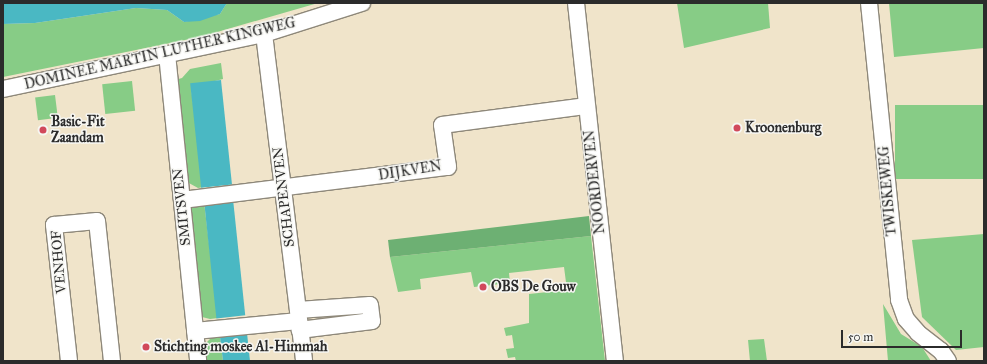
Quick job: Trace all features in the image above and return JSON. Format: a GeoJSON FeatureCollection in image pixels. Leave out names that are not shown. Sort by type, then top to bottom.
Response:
{"type":"FeatureCollection","features":[{"type":"Feature","properties":{"kind":"street","name":"DOMINEE MARTIN LUTHER KINGWEG"},"geometry":{"type":"LineString","coordinates":[[3,89],[264,34],[362,3]]}},
{"type":"Feature","properties":{"kind":"street","name":"NOORDERVEN"},"geometry":{"type":"LineString","coordinates":[[576,3],[615,361]]}},
{"type":"Feature","properties":{"kind":"street","name":"TWISKEWEG"},"geometry":{"type":"LineString","coordinates":[[869,3],[899,300],[906,319],[918,333],[941,351],[948,361]]}},
{"type":"Feature","properties":{"kind":"street","name":"SCHAPENVEN"},"geometry":{"type":"LineString","coordinates":[[264,34],[304,361]]}},
{"type":"Feature","properties":{"kind":"street","name":"SMITSVEN"},"geometry":{"type":"LineString","coordinates":[[167,54],[198,361]]}},
{"type":"Feature","properties":{"kind":"street","name":"DIJKVEN"},"geometry":{"type":"LineString","coordinates":[[283,188],[448,167],[442,125],[587,106]]}},
{"type":"Feature","properties":{"kind":"street"},"geometry":{"type":"LineString","coordinates":[[182,200],[283,188]]}},
{"type":"Feature","properties":{"kind":"street","name":"VENHOF"},"geometry":{"type":"LineString","coordinates":[[69,361],[54,225],[97,221],[112,361]]}},
{"type":"Feature","properties":{"kind":"street"},"geometry":{"type":"LineString","coordinates":[[195,331],[299,320]]}},
{"type":"Feature","properties":{"kind":"green space"},"geometry":{"type":"Polygon","coordinates":[[[227,3],[318,3],[200,37],[3,77],[3,24],[35,23],[136,8],[167,10],[184,22],[220,14],[227,3]]]}},
{"type":"Feature","properties":{"kind":"green space"},"geometry":{"type":"Polygon","coordinates":[[[677,3],[768,3],[770,28],[684,48],[677,3]]]}},
{"type":"Feature","properties":{"kind":"green space"},"geometry":{"type":"Polygon","coordinates":[[[889,3],[984,3],[984,48],[894,57],[889,3]]]}},
{"type":"Feature","properties":{"kind":"green space"},"geometry":{"type":"Polygon","coordinates":[[[221,63],[223,79],[191,87],[203,187],[198,188],[187,182],[175,80],[182,78],[190,69],[221,63]]]}},
{"type":"Feature","properties":{"kind":"green space"},"geometry":{"type":"Polygon","coordinates":[[[132,81],[135,111],[105,114],[102,84],[132,81]]]}},
{"type":"Feature","properties":{"kind":"green space"},"geometry":{"type":"Polygon","coordinates":[[[55,95],[58,118],[38,120],[35,97],[55,95]]]}},
{"type":"Feature","properties":{"kind":"green space"},"geometry":{"type":"Polygon","coordinates":[[[895,105],[984,105],[984,179],[895,179],[895,105]]]}},
{"type":"Feature","properties":{"kind":"green space"},"geometry":{"type":"Polygon","coordinates":[[[204,202],[218,318],[210,319],[202,317],[189,211],[193,206],[204,202]]]}},
{"type":"Feature","properties":{"kind":"green space"},"geometry":{"type":"Polygon","coordinates":[[[589,216],[591,236],[390,257],[388,240],[589,216]]]}},
{"type":"Feature","properties":{"kind":"green space"},"geometry":{"type":"Polygon","coordinates":[[[984,234],[984,347],[956,350],[922,317],[912,240],[984,234]]]}},
{"type":"Feature","properties":{"kind":"green space"},"geometry":{"type":"Polygon","coordinates":[[[591,236],[605,361],[516,361],[515,357],[508,358],[506,349],[514,348],[512,335],[506,336],[504,328],[529,323],[529,294],[567,290],[564,267],[509,273],[510,283],[474,287],[471,272],[420,279],[421,289],[398,292],[390,257],[591,236]]]}},
{"type":"Feature","properties":{"kind":"green space"},"geometry":{"type":"Polygon","coordinates":[[[883,304],[901,334],[922,347],[931,361],[888,361],[883,304]]]}},
{"type":"Feature","properties":{"kind":"green space"},"geometry":{"type":"Polygon","coordinates":[[[212,337],[220,337],[223,361],[205,361],[206,343],[212,337]]]}},
{"type":"Feature","properties":{"kind":"green space"},"geometry":{"type":"Polygon","coordinates":[[[764,339],[767,361],[750,361],[748,340],[764,339]]]}},
{"type":"Feature","properties":{"kind":"water"},"geometry":{"type":"Polygon","coordinates":[[[3,3],[227,3],[220,14],[200,21],[184,22],[167,10],[136,8],[35,23],[3,24],[3,3]]]}},
{"type":"Feature","properties":{"kind":"water"},"geometry":{"type":"Polygon","coordinates":[[[221,80],[232,184],[201,188],[190,83],[221,80]]]}},
{"type":"Feature","properties":{"kind":"water"},"geometry":{"type":"Polygon","coordinates":[[[233,199],[245,315],[216,318],[204,202],[233,199]]]}},
{"type":"Feature","properties":{"kind":"water"},"geometry":{"type":"Polygon","coordinates":[[[247,333],[250,361],[223,361],[220,337],[247,333]]]}},
{"type":"Feature","properties":{"kind":"place","name":"Kroonenburg"},"geometry":{"type":"Point","coordinates":[737,128]}},
{"type":"Feature","properties":{"kind":"place","name":"Basic-Fit Zaandam"},"geometry":{"type":"Point","coordinates":[43,130]}},
{"type":"Feature","properties":{"kind":"place","name":"OBS De Gouw"},"geometry":{"type":"Point","coordinates":[483,287]}},
{"type":"Feature","properties":{"kind":"place","name":"Stichting moskee Al-Himmah"},"geometry":{"type":"Point","coordinates":[146,347]}}]}
